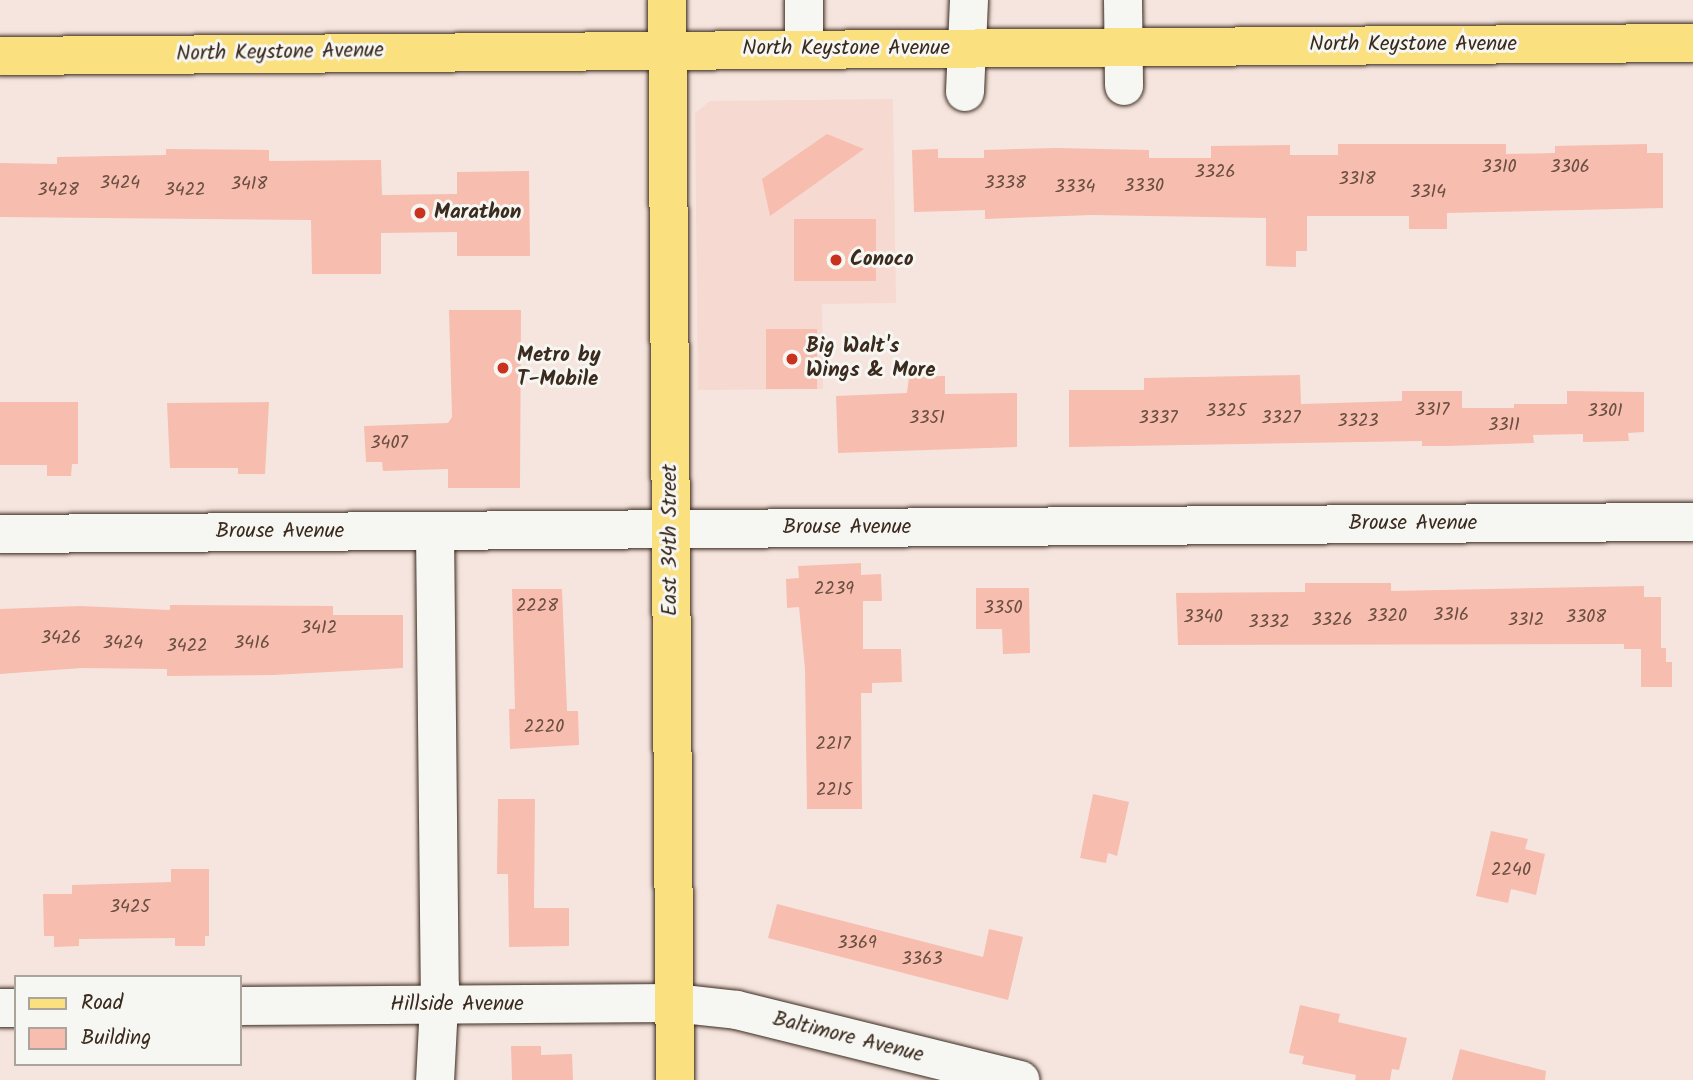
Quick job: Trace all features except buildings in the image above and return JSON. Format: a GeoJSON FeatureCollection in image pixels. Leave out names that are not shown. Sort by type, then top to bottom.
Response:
{"type":"FeatureCollection","features":[{"type":"Feature","properties":{"kind":"main road","name":"East 34th Street"},"geometry":{"type":"LineString","coordinates":[[667,0],[675,1080]]}},
{"type":"Feature","properties":{"kind":"main road","name":"North Keystone Avenue"},"geometry":{"type":"LineString","coordinates":[[0,55],[1693,43]]}},
{"type":"Feature","properties":{"kind":"street"},"geometry":{"type":"LineString","coordinates":[[804,0],[804,50]]}},
{"type":"Feature","properties":{"kind":"street"},"geometry":{"type":"LineString","coordinates":[[965,92],[969,0]]}},
{"type":"Feature","properties":{"kind":"street"},"geometry":{"type":"LineString","coordinates":[[1123,0],[1124,86]]}},
{"type":"Feature","properties":{"kind":"street","name":"Brouse Avenue"},"geometry":{"type":"LineString","coordinates":[[0,534],[1693,522]]}},
{"type":"Feature","properties":{"kind":"street"},"geometry":{"type":"LineString","coordinates":[[435,531],[440,1005],[436,1080]]}},
{"type":"Feature","properties":{"kind":"street","name":"Hillside Avenue"},"geometry":{"type":"LineString","coordinates":[[242,1006],[674,1003]]}},
{"type":"Feature","properties":{"kind":"street","name":"Baltimore Avenue"},"geometry":{"type":"LineString","coordinates":[[674,1003],[737,1010],[1020,1080]]}},
{"type":"Feature","properties":{"kind":"shaded area"},"geometry":{"type":"Polygon","coordinates":[[[893,99],[896,303],[822,304],[823,389],[698,390],[695,113],[710,101],[893,99]]]}},
{"type":"Feature","properties":{"kind":"place","name":"Marathon"},"geometry":{"type":"Point","coordinates":[420,213]}},
{"type":"Feature","properties":{"kind":"place","name":"Conoco"},"geometry":{"type":"Point","coordinates":[836,260]}},
{"type":"Feature","properties":{"kind":"place","name":"Big Walt's Wings & More"},"geometry":{"type":"Point","coordinates":[792,359]}},
{"type":"Feature","properties":{"kind":"place","name":"Metro by T-Mobile"},"geometry":{"type":"Point","coordinates":[503,368]}}]}
